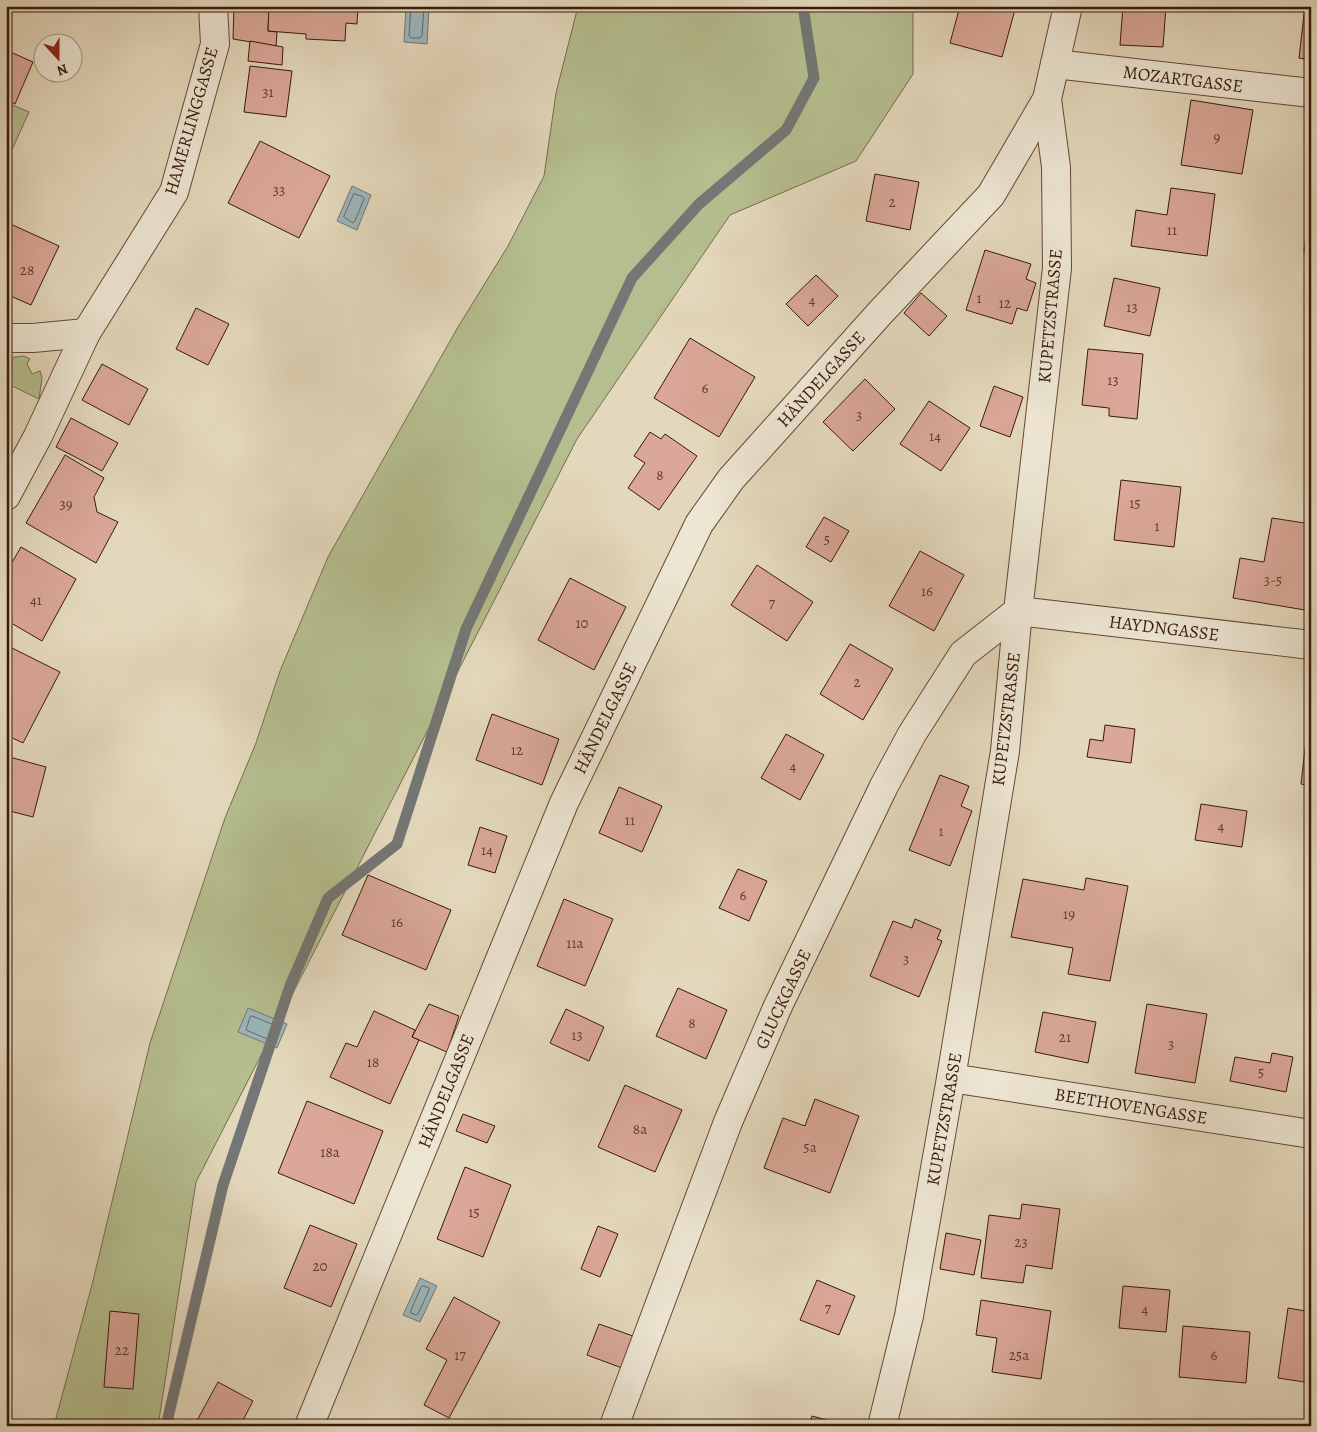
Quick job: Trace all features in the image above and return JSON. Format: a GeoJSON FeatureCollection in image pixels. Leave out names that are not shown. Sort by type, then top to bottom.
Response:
{"type":"FeatureCollection","features":[{"type":"Feature","properties":{"kind":"street","name":"HAMERLINGGASSE"},"geometry":{"type":"LineString","coordinates":[[6,496],[38,436],[86,333],[174,192],[215,44],[214,6]]}},
{"type":"Feature","properties":{"kind":"street","name":"KUPETZSTRASSE"},"geometry":{"type":"LineString","coordinates":[[882,1426],[910,1316],[1005,751],[1018,611],[1057,268],[1056,166],[1046,99],[1068,6]]}},
{"type":"Feature","properties":{"kind":"street","name":"MOZARTGASSE"},"geometry":{"type":"LineString","coordinates":[[1055,64],[1311,93]]}},
{"type":"Feature","properties":{"kind":"street","name":"HÄNDELGASSE"},"geometry":{"type":"LineString","coordinates":[[309,1426],[564,804],[700,524],[731,479],[880,313],[991,195],[1046,99]]}},
{"type":"Feature","properties":{"kind":"street"},"geometry":{"type":"LineString","coordinates":[[6,338],[33,338],[86,333]]}},
{"type":"Feature","properties":{"kind":"street","name":"HAYDNGASSE"},"geometry":{"type":"LineString","coordinates":[[1018,611],[1311,645]]}},
{"type":"Feature","properties":{"kind":"street","name":"GLUCKGASSE"},"geometry":{"type":"LineString","coordinates":[[614,1426],[728,1122],[778,1006],[884,786],[912,734],[962,654],[1018,611]]}},
{"type":"Feature","properties":{"kind":"street","name":"BEETHOVENGASSE"},"geometry":{"type":"LineString","coordinates":[[951,1078],[1311,1134]]}},
{"type":"Feature","properties":{"kind":"green space"},"geometry":{"type":"Polygon","coordinates":[[[578,6],[913,6],[913,74],[856,161],[730,215],[577,439],[196,1182],[158,1426],[55,1426],[93,1281],[150,1043],[225,818],[256,743],[280,671],[328,557],[458,327],[508,246],[544,176],[556,93],[578,6]]]}},
{"type":"Feature","properties":{"kind":"green space"},"geometry":{"type":"Polygon","coordinates":[[[6,102],[29,112],[6,163],[6,102]]]}},
{"type":"Feature","properties":{"kind":"green space"},"geometry":{"type":"Polygon","coordinates":[[[24,356],[30,359],[27,364],[32,374],[40,371],[42,378],[39,399],[6,383],[6,372],[14,357],[24,356]]]}},
{"type":"Feature","properties":{"kind":"water"},"geometry":{"type":"Polygon","coordinates":[[[406,6],[429,6],[427,44],[404,42],[406,6]]]}},
{"type":"Feature","properties":{"kind":"water"},"geometry":{"type":"Polygon","coordinates":[[[352,186],[371,195],[357,230],[337,221],[352,186]]]}},
{"type":"Feature","properties":{"kind":"water"},"geometry":{"type":"Polygon","coordinates":[[[248,1008],[287,1024],[277,1048],[238,1032],[248,1008]]]}},
{"type":"Feature","properties":{"kind":"water"},"geometry":{"type":"Polygon","coordinates":[[[420,1278],[437,1286],[420,1322],[403,1315],[420,1278]]]}},
{"type":"Feature","properties":{"kind":"building"},"geometry":{"type":"Polygon","coordinates":[[[234,6],[269,6],[268,31],[277,32],[276,46],[233,39],[234,6]]]}},
{"type":"Feature","properties":{"kind":"building"},"geometry":{"type":"Polygon","coordinates":[[[269,6],[358,6],[357,24],[346,23],[345,41],[306,39],[306,34],[268,31],[269,6]]]}},
{"type":"Feature","properties":{"kind":"building"},"geometry":{"type":"Polygon","coordinates":[[[960,6],[1016,6],[1002,57],[950,43],[960,6]]]}},
{"type":"Feature","properties":{"kind":"building"},"geometry":{"type":"Polygon","coordinates":[[[1123,6],[1166,6],[1163,47],[1120,45],[1123,6]]]}},
{"type":"Feature","properties":{"kind":"building"},"geometry":{"type":"Polygon","coordinates":[[[1305,6],[1311,6],[1311,60],[1299,58],[1305,6]]]}},
{"type":"Feature","properties":{"kind":"building"},"geometry":{"type":"Polygon","coordinates":[[[250,41],[283,47],[282,65],[248,61],[250,41]]]}},
{"type":"Feature","properties":{"kind":"building"},"geometry":{"type":"Polygon","coordinates":[[[6,50],[32,62],[32,64],[15,104],[6,100],[6,50]]]}},
{"type":"Feature","properties":{"kind":"building"},"geometry":{"type":"Polygon","coordinates":[[[250,66],[292,71],[286,117],[244,112],[250,66]]]}},
{"type":"Feature","properties":{"kind":"building"},"geometry":{"type":"Polygon","coordinates":[[[1191,100],[1253,110],[1242,174],[1181,165],[1191,100]]]}},
{"type":"Feature","properties":{"kind":"building"},"geometry":{"type":"Polygon","coordinates":[[[260,141],[330,176],[299,238],[228,203],[260,141]]]}},
{"type":"Feature","properties":{"kind":"building"},"geometry":{"type":"Polygon","coordinates":[[[875,174],[919,182],[910,230],[866,221],[875,174]]]}},
{"type":"Feature","properties":{"kind":"building"},"geometry":{"type":"Polygon","coordinates":[[[1311,185],[1311,253],[1304,252],[1311,185]]]}},
{"type":"Feature","properties":{"kind":"building"},"geometry":{"type":"Polygon","coordinates":[[[1171,188],[1215,194],[1207,256],[1131,246],[1136,210],[1167,215],[1171,188]]]}},
{"type":"Feature","properties":{"kind":"building"},"geometry":{"type":"Polygon","coordinates":[[[6,222],[59,246],[31,305],[6,294],[6,222]]]}},
{"type":"Feature","properties":{"kind":"building"},"geometry":{"type":"Polygon","coordinates":[[[985,250],[1031,264],[1026,279],[1036,283],[1027,311],[1017,308],[1012,324],[966,310],[985,250]]]}},
{"type":"Feature","properties":{"kind":"building"},"geometry":{"type":"Polygon","coordinates":[[[816,275],[838,296],[808,326],[786,304],[816,275]]]}},
{"type":"Feature","properties":{"kind":"building"},"geometry":{"type":"Polygon","coordinates":[[[1114,278],[1160,288],[1150,336],[1104,326],[1114,278]]]}},
{"type":"Feature","properties":{"kind":"building"},"geometry":{"type":"Polygon","coordinates":[[[921,293],[947,316],[929,336],[904,313],[921,293]]]}},
{"type":"Feature","properties":{"kind":"building"},"geometry":{"type":"Polygon","coordinates":[[[196,308],[229,324],[208,365],[176,349],[196,308]]]}},
{"type":"Feature","properties":{"kind":"building"},"geometry":{"type":"Polygon","coordinates":[[[690,338],[755,377],[719,437],[654,398],[690,338]]]}},
{"type":"Feature","properties":{"kind":"building"},"geometry":{"type":"Polygon","coordinates":[[[1088,349],[1143,354],[1137,419],[1109,416],[1109,408],[1082,405],[1088,349]]]}},
{"type":"Feature","properties":{"kind":"building"},"geometry":{"type":"Polygon","coordinates":[[[102,364],[148,389],[129,425],[82,400],[102,364]]]}},
{"type":"Feature","properties":{"kind":"building"},"geometry":{"type":"Polygon","coordinates":[[[865,379],[895,409],[853,451],[823,422],[865,379]]]}},
{"type":"Feature","properties":{"kind":"building"},"geometry":{"type":"Polygon","coordinates":[[[994,386],[1023,397],[1010,437],[980,426],[994,386]]]}},
{"type":"Feature","properties":{"kind":"building"},"geometry":{"type":"Polygon","coordinates":[[[929,401],[970,428],[941,471],[900,444],[929,401]]]}},
{"type":"Feature","properties":{"kind":"building"},"geometry":{"type":"Polygon","coordinates":[[[71,418],[118,443],[102,471],[56,447],[71,418]]]}},
{"type":"Feature","properties":{"kind":"building"},"geometry":{"type":"Polygon","coordinates":[[[650,432],[661,439],[665,434],[697,456],[659,510],[628,488],[645,463],[634,456],[650,432]]]}},
{"type":"Feature","properties":{"kind":"building"},"geometry":{"type":"Polygon","coordinates":[[[65,455],[104,478],[94,497],[97,512],[118,522],[96,563],[26,523],[65,455]]]}},
{"type":"Feature","properties":{"kind":"building"},"geometry":{"type":"Polygon","coordinates":[[[1121,480],[1181,487],[1174,547],[1114,540],[1121,480]]]}},
{"type":"Feature","properties":{"kind":"building"},"geometry":{"type":"Polygon","coordinates":[[[824,517],[849,531],[831,562],[806,547],[824,517]]]}},
{"type":"Feature","properties":{"kind":"building"},"geometry":{"type":"Polygon","coordinates":[[[1272,518],[1311,524],[1306,558],[1311,559],[1311,611],[1233,598],[1240,558],[1264,562],[1272,518]]]}},
{"type":"Feature","properties":{"kind":"building"},"geometry":{"type":"Polygon","coordinates":[[[21,547],[76,579],[42,641],[6,620],[6,573],[21,547]]]}},
{"type":"Feature","properties":{"kind":"building"},"geometry":{"type":"Polygon","coordinates":[[[920,551],[964,575],[934,631],[889,606],[920,551]]]}},
{"type":"Feature","properties":{"kind":"building"},"geometry":{"type":"Polygon","coordinates":[[[757,565],[813,602],[787,641],[731,605],[757,565]]]}},
{"type":"Feature","properties":{"kind":"building"},"geometry":{"type":"Polygon","coordinates":[[[570,578],[626,607],[594,670],[538,640],[570,578]]]}},
{"type":"Feature","properties":{"kind":"building"},"geometry":{"type":"Polygon","coordinates":[[[850,644],[893,669],[863,720],[820,694],[850,644]]]}},
{"type":"Feature","properties":{"kind":"building"},"geometry":{"type":"Polygon","coordinates":[[[6,645],[60,672],[23,743],[6,735],[6,645]]]}},
{"type":"Feature","properties":{"kind":"building"},"geometry":{"type":"Polygon","coordinates":[[[492,714],[559,739],[542,785],[476,760],[492,714]]]}},
{"type":"Feature","properties":{"kind":"building"},"geometry":{"type":"Polygon","coordinates":[[[1105,725],[1135,729],[1131,763],[1087,757],[1090,739],[1103,741],[1105,725]]]}},
{"type":"Feature","properties":{"kind":"building"},"geometry":{"type":"Polygon","coordinates":[[[786,734],[824,755],[800,800],[761,778],[786,734]]]}},
{"type":"Feature","properties":{"kind":"building"},"geometry":{"type":"Polygon","coordinates":[[[1306,740],[1311,740],[1311,786],[1301,784],[1306,740]]]}},
{"type":"Feature","properties":{"kind":"building"},"geometry":{"type":"Polygon","coordinates":[[[6,756],[46,767],[33,817],[6,810],[6,756]]]}},
{"type":"Feature","properties":{"kind":"building"},"geometry":{"type":"Polygon","coordinates":[[[940,775],[969,786],[961,806],[972,811],[950,866],[909,850],[940,775]]]}},
{"type":"Feature","properties":{"kind":"building"},"geometry":{"type":"Polygon","coordinates":[[[619,787],[662,806],[642,852],[599,833],[619,787]]]}},
{"type":"Feature","properties":{"kind":"building"},"geometry":{"type":"Polygon","coordinates":[[[1201,804],[1247,811],[1242,847],[1195,840],[1201,804]]]}},
{"type":"Feature","properties":{"kind":"building"},"geometry":{"type":"Polygon","coordinates":[[[480,827],[507,836],[495,873],[468,865],[480,827]]]}},
{"type":"Feature","properties":{"kind":"building"},"geometry":{"type":"Polygon","coordinates":[[[738,869],[767,881],[749,921],[719,908],[738,869]]]}},
{"type":"Feature","properties":{"kind":"building"},"geometry":{"type":"Polygon","coordinates":[[[368,875],[451,910],[426,970],[342,935],[368,875]]]}},
{"type":"Feature","properties":{"kind":"building"},"geometry":{"type":"Polygon","coordinates":[[[1086,878],[1128,886],[1110,981],[1068,974],[1073,948],[1011,937],[1023,879],[1084,890],[1086,878]]]}},
{"type":"Feature","properties":{"kind":"building"},"geometry":{"type":"Polygon","coordinates":[[[564,899],[613,919],[585,986],[537,966],[564,899]]]}},
{"type":"Feature","properties":{"kind":"building"},"geometry":{"type":"Polygon","coordinates":[[[915,919],[941,930],[937,939],[942,941],[919,997],[870,976],[893,921],[912,928],[915,919]]]}},
{"type":"Feature","properties":{"kind":"building"},"geometry":{"type":"Polygon","coordinates":[[[678,988],[727,1010],[706,1059],[656,1036],[678,988]]]}},
{"type":"Feature","properties":{"kind":"building"},"geometry":{"type":"Polygon","coordinates":[[[429,1004],[459,1016],[447,1052],[412,1037],[429,1004]]]}},
{"type":"Feature","properties":{"kind":"building"},"geometry":{"type":"Polygon","coordinates":[[[1147,1004],[1207,1014],[1195,1083],[1135,1073],[1147,1004]]]}},
{"type":"Feature","properties":{"kind":"building"},"geometry":{"type":"Polygon","coordinates":[[[566,1009],[604,1027],[589,1061],[550,1043],[566,1009]]]}},
{"type":"Feature","properties":{"kind":"building"},"geometry":{"type":"Polygon","coordinates":[[[374,1011],[415,1030],[412,1037],[419,1040],[390,1104],[330,1077],[346,1043],[357,1047],[374,1011]]]}},
{"type":"Feature","properties":{"kind":"building"},"geometry":{"type":"Polygon","coordinates":[[[1043,1012],[1096,1022],[1088,1063],[1035,1052],[1043,1012]]]}},
{"type":"Feature","properties":{"kind":"building"},"geometry":{"type":"Polygon","coordinates":[[[1272,1053],[1293,1057],[1286,1092],[1230,1081],[1235,1057],[1270,1063],[1272,1053]]]}},
{"type":"Feature","properties":{"kind":"building"},"geometry":{"type":"Polygon","coordinates":[[[625,1085],[682,1110],[655,1172],[598,1147],[625,1085]]]}},
{"type":"Feature","properties":{"kind":"building"},"geometry":{"type":"Polygon","coordinates":[[[815,1099],[859,1116],[830,1193],[764,1168],[783,1118],[805,1126],[815,1099]]]}},
{"type":"Feature","properties":{"kind":"building"},"geometry":{"type":"Polygon","coordinates":[[[307,1101],[383,1131],[354,1204],[278,1173],[307,1101]]]}},
{"type":"Feature","properties":{"kind":"building"},"geometry":{"type":"Polygon","coordinates":[[[463,1114],[495,1126],[487,1143],[456,1131],[463,1114]]]}},
{"type":"Feature","properties":{"kind":"building"},"geometry":{"type":"Polygon","coordinates":[[[465,1167],[511,1185],[483,1257],[437,1239],[465,1167]]]}},
{"type":"Feature","properties":{"kind":"building"},"geometry":{"type":"Polygon","coordinates":[[[1022,1204],[1060,1209],[1052,1269],[1026,1265],[1023,1283],[981,1278],[989,1215],[1020,1219],[1022,1204]]]}},
{"type":"Feature","properties":{"kind":"building"},"geometry":{"type":"Polygon","coordinates":[[[310,1225],[357,1244],[331,1307],[284,1288],[310,1225]]]}},
{"type":"Feature","properties":{"kind":"building"},"geometry":{"type":"Polygon","coordinates":[[[598,1226],[618,1234],[600,1277],[581,1269],[598,1226]]]}},
{"type":"Feature","properties":{"kind":"building"},"geometry":{"type":"Polygon","coordinates":[[[946,1233],[981,1240],[974,1275],[940,1269],[946,1233]]]}},
{"type":"Feature","properties":{"kind":"building"},"geometry":{"type":"Polygon","coordinates":[[[817,1280],[855,1296],[839,1335],[800,1320],[817,1280]]]}},
{"type":"Feature","properties":{"kind":"building"},"geometry":{"type":"Polygon","coordinates":[[[1123,1286],[1170,1290],[1166,1332],[1119,1328],[1123,1286]]]}},
{"type":"Feature","properties":{"kind":"building"},"geometry":{"type":"Polygon","coordinates":[[[454,1297],[500,1322],[449,1418],[424,1405],[447,1360],[426,1349],[454,1297]]]}},
{"type":"Feature","properties":{"kind":"building"},"geometry":{"type":"Polygon","coordinates":[[[981,1300],[1051,1311],[1041,1379],[992,1372],[997,1338],[976,1335],[981,1300]]]}},
{"type":"Feature","properties":{"kind":"building"},"geometry":{"type":"Polygon","coordinates":[[[1288,1308],[1311,1312],[1311,1383],[1278,1378],[1288,1308]]]}},
{"type":"Feature","properties":{"kind":"building"},"geometry":{"type":"Polygon","coordinates":[[[110,1311],[139,1314],[133,1389],[104,1387],[110,1311]]]}},
{"type":"Feature","properties":{"kind":"building"},"geometry":{"type":"Polygon","coordinates":[[[599,1324],[633,1336],[622,1368],[587,1355],[599,1324]]]}},
{"type":"Feature","properties":{"kind":"building"},"geometry":{"type":"Polygon","coordinates":[[[1183,1326],[1250,1332],[1246,1383],[1179,1377],[1183,1326]]]}},
{"type":"Feature","properties":{"kind":"building"},"geometry":{"type":"Polygon","coordinates":[[[218,1382],[253,1401],[240,1426],[194,1426],[218,1382]]]}},
{"type":"Feature","properties":{"kind":"building"},"geometry":{"type":"Polygon","coordinates":[[[812,1416],[849,1426],[809,1426],[812,1416]]]}},
{"type":"Feature","properties":{"kind":"waterway"},"geometry":{"type":"LineString","coordinates":[[166,1426],[223,1185],[290,986],[328,898],[397,844],[466,629],[632,278],[699,204],[786,130],[814,78],[803,6]]}}]}
